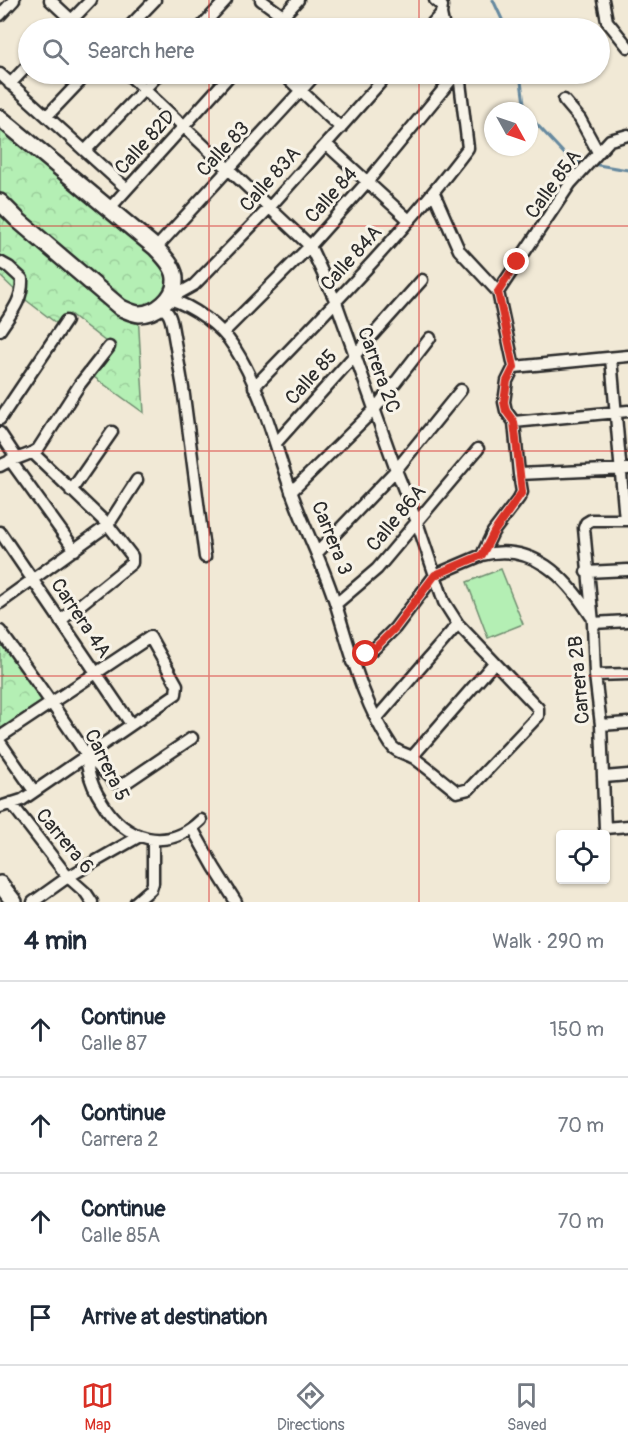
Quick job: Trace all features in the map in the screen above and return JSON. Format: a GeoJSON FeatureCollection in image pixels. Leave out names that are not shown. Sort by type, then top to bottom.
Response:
{"type":"FeatureCollection","features":[{"type":"Feature","properties":{"kind":"main road"},"geometry":{"type":"LineString","coordinates":[[0,118],[156,248],[170,264],[175,281],[164,303],[138,315],[121,308],[0,202]]}},
{"type":"Feature","properties":{"kind":"main road"},"geometry":{"type":"LineString","coordinates":[[0,884],[14,902]]}},
{"type":"Feature","properties":{"kind":"street"},"geometry":{"type":"LineString","coordinates":[[0,15],[14,0]]}},
{"type":"Feature","properties":{"kind":"street"},"geometry":{"type":"LineString","coordinates":[[50,0],[65,18]]}},
{"type":"Feature","properties":{"kind":"street"},"geometry":{"type":"LineString","coordinates":[[78,18],[91,0]]}},
{"type":"Feature","properties":{"kind":"street"},"geometry":{"type":"LineString","coordinates":[[137,18],[154,0]]}},
{"type":"Feature","properties":{"kind":"street"},"geometry":{"type":"LineString","coordinates":[[209,18],[226,0]]}},
{"type":"Feature","properties":{"kind":"street"},"geometry":{"type":"LineString","coordinates":[[261,0],[283,16],[297,0]]}},
{"type":"Feature","properties":{"kind":"street"},"geometry":{"type":"LineString","coordinates":[[435,0],[442,6],[442,18]]}},
{"type":"Feature","properties":{"kind":"street"},"geometry":{"type":"LineString","coordinates":[[603,0],[606,18]]}},
{"type":"Feature","properties":{"kind":"street"},"geometry":{"type":"LineString","coordinates":[[437,18],[441,14]]}},
{"type":"Feature","properties":{"kind":"street"},"geometry":{"type":"LineString","coordinates":[[610,25],[628,46]]}},
{"type":"Feature","properties":{"kind":"street"},"geometry":{"type":"LineString","coordinates":[[0,74],[127,189]]}},
{"type":"Feature","properties":{"kind":"street"},"geometry":{"type":"LineString","coordinates":[[10,84],[18,76]]}},
{"type":"Feature","properties":{"kind":"street"},"geometry":{"type":"LineString","coordinates":[[47,116],[77,84]]}},
{"type":"Feature","properties":{"kind":"street","name":"Carrera 2C"},"geometry":{"type":"LineString","coordinates":[[139,84],[309,246],[336,302],[444,602],[458,624],[538,708],[538,716],[469,789],[457,792]]}},
{"type":"Feature","properties":{"kind":"street"},"geometry":{"type":"LineString","coordinates":[[85,150],[149,84]]}},
{"type":"Feature","properties":{"kind":"street","name":"Calle 82D"},"geometry":{"type":"LineString","coordinates":[[109,208],[222,84]]}},
{"type":"Feature","properties":{"kind":"street"},"geometry":{"type":"LineString","coordinates":[[295,84],[341,128]]}},
{"type":"Feature","properties":{"kind":"street","name":"Calle 83"},"geometry":{"type":"LineString","coordinates":[[156,248],[307,84]]}},
{"type":"Feature","properties":{"kind":"street","name":"Calle 83A"},"geometry":{"type":"LineString","coordinates":[[164,303],[194,285],[269,208],[379,84]]}},
{"type":"Feature","properties":{"kind":"street","name":"Calle 84"},"geometry":{"type":"LineString","coordinates":[[223,333],[368,182],[450,84]]}},
{"type":"Feature","properties":{"kind":"street","name":"Calle 84A"},"geometry":{"type":"LineString","coordinates":[[254,387],[336,302],[434,194],[468,148],[459,84]]}},
{"type":"Feature","properties":{"kind":"street"},"geometry":{"type":"LineString","coordinates":[[564,100],[579,119],[598,152]]}},
{"type":"Feature","properties":{"kind":"street","name":"Calle 85A"},"geometry":{"type":"LineString","coordinates":[[498,292],[570,184],[610,140],[628,135]]}},
{"type":"Feature","properties":{"kind":"street"},"geometry":{"type":"LineString","coordinates":[[326,144],[409,220]]}},
{"type":"Feature","properties":{"kind":"street"},"geometry":{"type":"LineString","coordinates":[[434,194],[459,250],[498,292],[514,367],[507,381],[504,402],[506,411],[514,422],[522,492],[494,532],[482,555]]}},
{"type":"Feature","properties":{"kind":"street"},"geometry":{"type":"LineString","coordinates":[[0,262],[22,279],[23,291],[0,330]]}},
{"type":"Feature","properties":{"kind":"street","name":"Calle 85"},"geometry":{"type":"LineString","coordinates":[[276,443],[422,280]]}},
{"type":"Feature","properties":{"kind":"street"},"geometry":{"type":"LineString","coordinates":[[164,303],[164,309],[172,325],[183,388],[205,557]]}},
{"type":"Feature","properties":{"kind":"street","name":"Carrera 3"},"geometry":{"type":"LineString","coordinates":[[164,303],[186,306],[223,333],[234,346],[254,387],[276,443],[291,492],[336,604],[352,662],[376,719],[395,750],[412,757],[457,792]]}},
{"type":"Feature","properties":{"kind":"street"},"geometry":{"type":"LineString","coordinates":[[0,419],[66,321]]}},
{"type":"Feature","properties":{"kind":"street"},"geometry":{"type":"LineString","coordinates":[[291,492],[374,410],[430,338]]}},
{"type":"Feature","properties":{"kind":"street"},"geometry":{"type":"LineString","coordinates":[[0,466],[13,458],[33,453],[38,449],[80,384],[109,347]]}},
{"type":"Feature","properties":{"kind":"street"},"geometry":{"type":"LineString","coordinates":[[514,367],[628,356]]}},
{"type":"Feature","properties":{"kind":"street"},"geometry":{"type":"LineString","coordinates":[[611,358],[615,412],[624,469],[627,520]]}},
{"type":"Feature","properties":{"kind":"street"},"geometry":{"type":"LineString","coordinates":[[317,553],[396,470],[461,390]]}},
{"type":"Feature","properties":{"kind":"street"},"geometry":{"type":"LineString","coordinates":[[514,422],[628,411]]}},
{"type":"Feature","properties":{"kind":"street"},"geometry":{"type":"LineString","coordinates":[[71,491],[112,432]]}},
{"type":"Feature","properties":{"kind":"street"},"geometry":{"type":"LineString","coordinates":[[0,433],[13,458],[75,550]]}},
{"type":"Feature","properties":{"kind":"street","name":"Calle 86A"},"geometry":{"type":"LineString","coordinates":[[336,604],[377,569],[478,448]]}},
{"type":"Feature","properties":{"kind":"street"},"geometry":{"type":"LineString","coordinates":[[33,453],[108,525],[132,556],[132,563],[60,621]]}},
{"type":"Feature","properties":{"kind":"street"},"geometry":{"type":"LineString","coordinates":[[519,474],[624,469]]}},
{"type":"Feature","properties":{"kind":"street"},"geometry":{"type":"LineString","coordinates":[[0,603],[108,525],[137,480]]}},
{"type":"Feature","properties":{"kind":"street","name":"Carrera 2B"},"geometry":{"type":"LineString","coordinates":[[627,520],[591,520],[584,528],[586,572],[601,724],[605,828],[628,826]]}},
{"type":"Feature","properties":{"kind":"street","name":"Carrera 4A"},"geometry":{"type":"LineString","coordinates":[[0,532],[131,724]]}},
{"type":"Feature","properties":{"kind":"street"},"geometry":{"type":"LineString","coordinates":[[352,662],[375,648],[395,628],[435,575],[494,551],[519,553],[543,564],[568,584],[592,621],[628,621]]}},
{"type":"Feature","properties":{"kind":"street"},"geometry":{"type":"LineString","coordinates":[[586,572],[628,570]]}},
{"type":"Feature","properties":{"kind":"street"},"geometry":{"type":"LineString","coordinates":[[376,719],[458,624]]}},
{"type":"Feature","properties":{"kind":"street","name":"Carrera 5"},"geometry":{"type":"LineString","coordinates":[[0,631],[87,755],[88,770],[102,803],[124,828],[153,841]]}},
{"type":"Feature","properties":{"kind":"street"},"geometry":{"type":"LineString","coordinates":[[0,737],[150,637],[177,685],[176,694],[22,800],[5,805]]}},
{"type":"Feature","properties":{"kind":"street"},"geometry":{"type":"LineString","coordinates":[[412,757],[494,663]]}},
{"type":"Feature","properties":{"kind":"street"},"geometry":{"type":"LineString","coordinates":[[595,675],[628,674]]}},
{"type":"Feature","properties":{"kind":"street"},"geometry":{"type":"LineString","coordinates":[[601,724],[628,723]]}},
{"type":"Feature","properties":{"kind":"street"},"geometry":{"type":"LineString","coordinates":[[87,755],[119,785],[124,784],[192,738]]}},
{"type":"Feature","properties":{"kind":"street","name":"Carrera 6"},"geometry":{"type":"LineString","coordinates":[[0,742],[34,791]]}},
{"type":"Feature","properties":{"kind":"street"},"geometry":{"type":"LineString","coordinates":[[604,777],[628,775]]}},
{"type":"Feature","properties":{"kind":"street","name":"Carrera 6"},"geometry":{"type":"LineString","coordinates":[[5,805],[92,902]]}},
{"type":"Feature","properties":{"kind":"street"},"geometry":{"type":"LineString","coordinates":[[135,902],[151,889],[153,883],[153,841],[192,828],[201,820]]}},
{"type":"Feature","properties":{"kind":"street"},"geometry":{"type":"LineString","coordinates":[[192,828],[236,902]]}},
{"type":"Feature","properties":{"kind":"street"},"geometry":{"type":"LineString","coordinates":[[33,902],[68,877],[140,836]]}},
{"type":"Feature","properties":{"kind":"green space"},"geometry":{"type":"Polygon","coordinates":[[[0,119],[169,264],[168,299],[138,314],[144,413],[94,377],[115,349],[70,314],[60,326],[22,297],[0,276],[0,119]]]}},
{"type":"Feature","properties":{"kind":"green space"},"geometry":{"type":"Polygon","coordinates":[[[501,569],[523,624],[488,638],[467,582],[501,569]]]}},
{"type":"Feature","properties":{"kind":"green space"},"geometry":{"type":"Polygon","coordinates":[[[0,634],[50,702],[0,736],[0,634]]]}},
{"type":"Feature","properties":{"kind":"waterway"},"geometry":{"type":"LineString","coordinates":[[493,0],[501,18]]}},
{"type":"Feature","properties":{"kind":"waterway"},"geometry":{"type":"LineString","coordinates":[[521,84],[524,102]]}},
{"type":"Feature","properties":{"kind":"waterway"},"geometry":{"type":"LineString","coordinates":[[538,126],[571,161],[585,163]]}},
{"type":"Feature","properties":{"kind":"waterway"},"geometry":{"type":"LineString","coordinates":[[592,164],[628,170]]}},
{"type":"Feature","properties":{"kind":"route"},"geometry":{"type":"LineString","coordinates":[[366,654],[375,648],[409,612],[435,575],[482,555],[494,532],[522,492],[514,422],[506,411],[504,402],[507,381],[514,367],[498,292],[517,262]]}}]}
